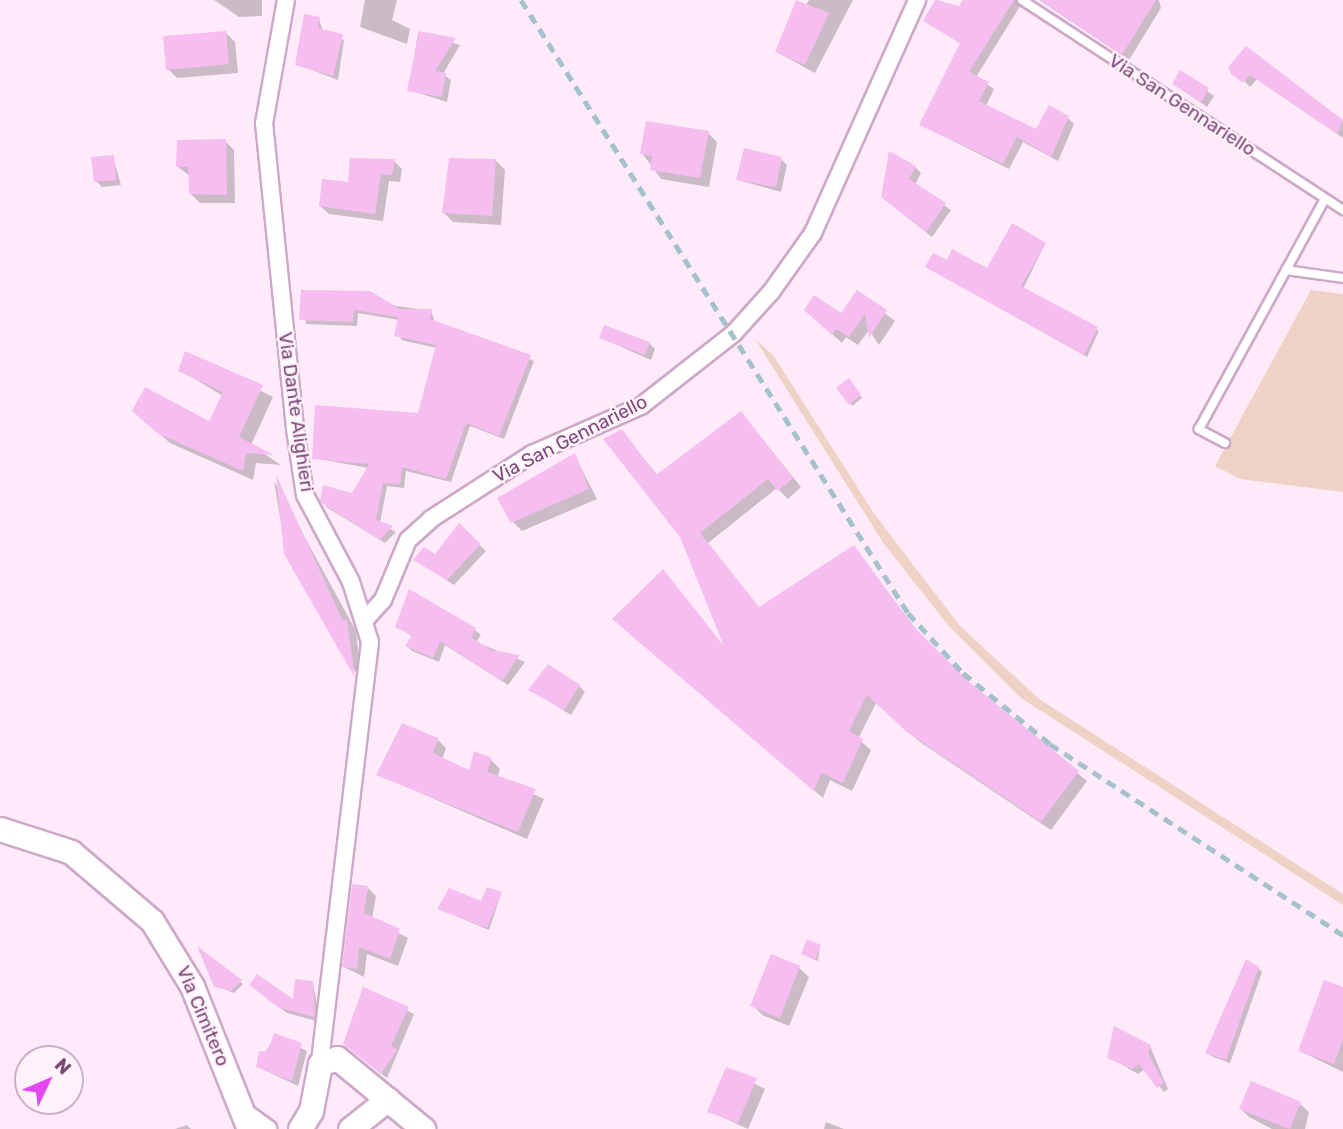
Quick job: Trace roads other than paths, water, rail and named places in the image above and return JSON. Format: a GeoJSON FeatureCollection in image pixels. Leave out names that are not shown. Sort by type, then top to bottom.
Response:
{"type":"FeatureCollection","features":[{"type":"Feature","properties":{"kind":"street","name":"Via Dante Alighieri"},"geometry":{"type":"LineString","coordinates":[[286,0],[264,123],[295,429],[305,495],[364,621],[370,642],[322,1021],[328,1061]]}},
{"type":"Feature","properties":{"kind":"street","name":"Via San Gennariello"},"geometry":{"type":"LineString","coordinates":[[364,621],[383,600],[408,540],[431,519],[532,454],[641,406],[734,333],[771,292],[813,233],[917,0]]}},
{"type":"Feature","properties":{"kind":"street","name":"Via Cimitero"},"geometry":{"type":"LineString","coordinates":[[0,829],[71,852],[152,921],[192,986],[246,1120]]}},
{"type":"Feature","properties":{"kind":"street"},"geometry":{"type":"LineString","coordinates":[[300,1129],[311,1111],[328,1061],[388,1099],[423,1129]]}},
{"type":"Feature","properties":{"kind":"street"},"geometry":{"type":"LineString","coordinates":[[350,1129],[388,1099]]}},
{"type":"Feature","properties":{"kind":"street"},"geometry":{"type":"LineString","coordinates":[[246,1120],[268,1129]]}},
{"type":"Feature","properties":{"kind":"lane","name":"Via San Gennariello"},"geometry":{"type":"LineString","coordinates":[[1022,0],[1343,210]]}},
{"type":"Feature","properties":{"kind":"lane"},"geometry":{"type":"LineString","coordinates":[[1225,443],[1199,429],[1325,198]]}},
{"type":"Feature","properties":{"kind":"lane"},"geometry":{"type":"LineString","coordinates":[[1286,270],[1343,278]]}},
{"type":"Feature","properties":{"kind":"railway"},"geometry":{"type":"LineString","coordinates":[[521,0],[908,613],[963,673],[1050,744],[1343,935]]}}]}
